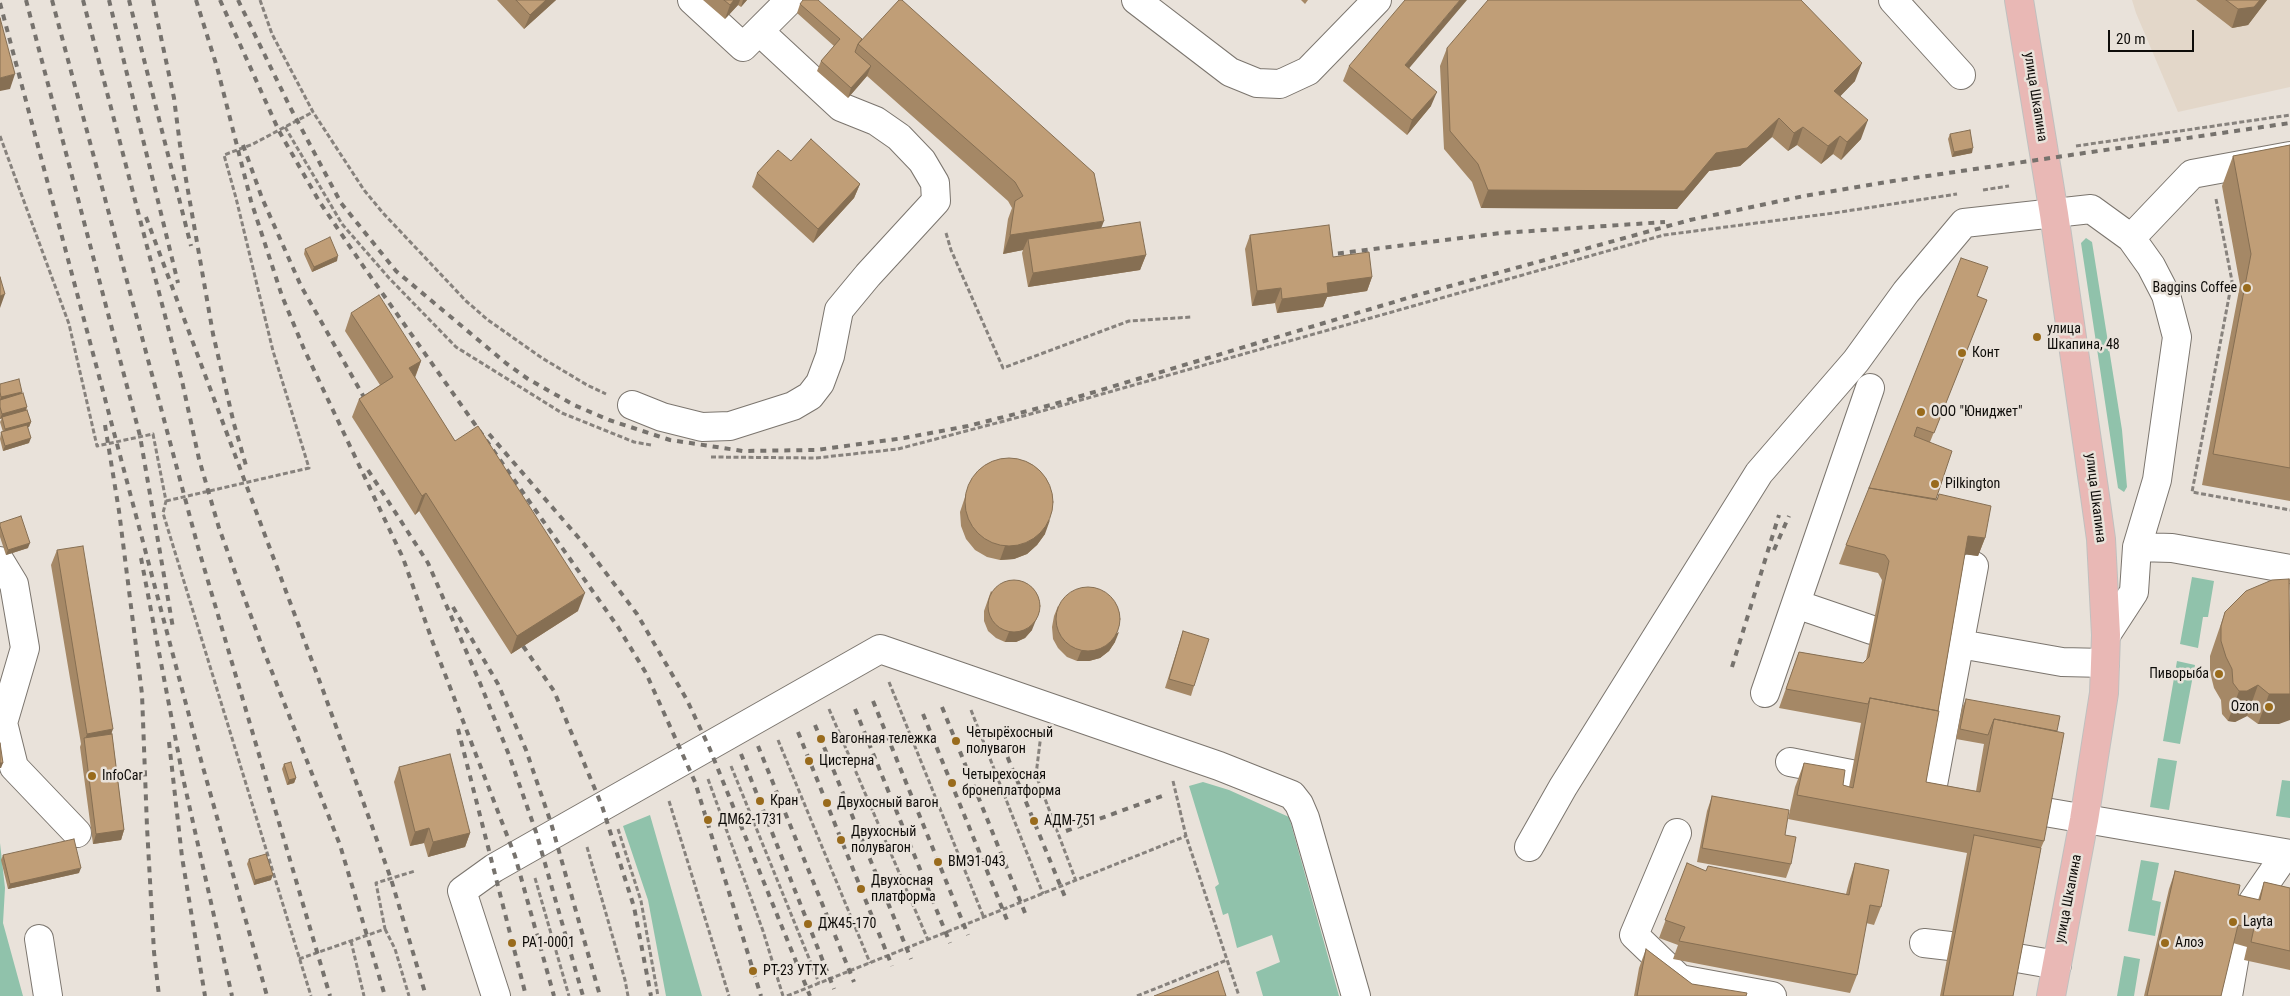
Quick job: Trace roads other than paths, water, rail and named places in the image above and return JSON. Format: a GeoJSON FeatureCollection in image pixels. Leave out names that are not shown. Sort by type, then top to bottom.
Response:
{"type":"FeatureCollection","features":[{"type":"Feature","properties":{"kind":"main road","name":"улица Шкапина"},"geometry":{"type":"LineString","coordinates":[[2019,0],[2054,214],[2101,539],[2106,635],[2104,693],[2084,820],[2051,996]]}},
{"type":"Feature","properties":{"kind":"lane"},"geometry":{"type":"LineString","coordinates":[[692,0],[743,47],[790,0]]}},
{"type":"Feature","properties":{"kind":"lane"},"geometry":{"type":"LineString","coordinates":[[1136,0],[1230,72],[1257,83],[1280,84],[1308,71],[1377,0]]}},
{"type":"Feature","properties":{"kind":"lane"},"geometry":{"type":"LineString","coordinates":[[1893,0],[1961,75]]}},
{"type":"Feature","properties":{"kind":"lane"},"geometry":{"type":"LineString","coordinates":[[632,404],[662,417],[702,427],[730,426],[793,406],[810,396],[820,383],[830,356],[839,310],[868,274],[936,201],[935,183],[922,161],[899,137],[876,121],[841,108],[759,31]]}},
{"type":"Feature","properties":{"kind":"lane"},"geometry":{"type":"LineString","coordinates":[[2131,238],[2192,174],[2290,156]]}},
{"type":"Feature","properties":{"kind":"lane"},"geometry":{"type":"LineString","coordinates":[[1529,847],[1564,787],[1759,473],[1856,361],[1906,292],[1964,223],[2091,209],[2131,238],[2151,266],[2166,295],[2177,337],[2157,480],[2137,547],[2134,592],[2106,635]]}},
{"type":"Feature","properties":{"kind":"lane"},"geometry":{"type":"LineString","coordinates":[[1765,693],[1870,388]]}},
{"type":"Feature","properties":{"kind":"lane"},"geometry":{"type":"LineString","coordinates":[[2137,547],[2172,548],[2290,569]]}},
{"type":"Feature","properties":{"kind":"lane"},"geometry":{"type":"LineString","coordinates":[[0,561],[14,584],[24,648],[3,723],[14,766],[77,833]]}},
{"type":"Feature","properties":{"kind":"lane"},"geometry":{"type":"LineString","coordinates":[[1937,791],[1953,644],[1974,566]]}},
{"type":"Feature","properties":{"kind":"lane"},"geometry":{"type":"LineString","coordinates":[[1796,604],[1872,630]]}},
{"type":"Feature","properties":{"kind":"lane"},"geometry":{"type":"LineString","coordinates":[[1953,644],[2062,662],[2105,663]]}},
{"type":"Feature","properties":{"kind":"lane"},"geometry":{"type":"LineString","coordinates":[[496,996],[462,891],[494,868],[880,649],[1284,790],[1299,804],[1356,996]]}},
{"type":"Feature","properties":{"kind":"lane"},"geometry":{"type":"LineString","coordinates":[[1790,762],[1851,774]]}},
{"type":"Feature","properties":{"kind":"lane"},"geometry":{"type":"LineString","coordinates":[[2045,812],[2288,855],[2243,916]]}},
{"type":"Feature","properties":{"kind":"lane"},"geometry":{"type":"LineString","coordinates":[[1677,833],[1634,935],[1680,979],[1772,996]]}},
{"type":"Feature","properties":{"kind":"lane"},"geometry":{"type":"LineString","coordinates":[[39,939],[48,996]]}},
{"type":"Feature","properties":{"kind":"lane"},"geometry":{"type":"LineString","coordinates":[[2228,996],[2237,944]]}},
{"type":"Feature","properties":{"kind":"lane"},"geometry":{"type":"LineString","coordinates":[[2017,958],[2056,966]]}},
{"type":"Feature","properties":{"kind":"railway"},"geometry":{"type":"LineString","coordinates":[[26,0],[140,436],[173,628]]}},
{"type":"Feature","properties":{"kind":"railway"},"geometry":{"type":"LineString","coordinates":[[52,0],[198,547],[330,996]]}},
{"type":"Feature","properties":{"kind":"railway"},"geometry":{"type":"LineString","coordinates":[[83,0],[182,381],[199,459],[219,528],[263,649],[340,845],[385,996]]}},
{"type":"Feature","properties":{"kind":"railway"},"geometry":{"type":"LineString","coordinates":[[109,0],[178,283]]}},
{"type":"Feature","properties":{"kind":"railway"},"geometry":{"type":"LineString","coordinates":[[129,0],[191,246]]}},
{"type":"Feature","properties":{"kind":"railway"},"geometry":{"type":"LineString","coordinates":[[153,0],[174,98],[180,145],[213,334],[234,424],[247,469]]}},
{"type":"Feature","properties":{"kind":"railway"},"geometry":{"type":"LineString","coordinates":[[196,0],[217,67],[251,201],[282,296],[304,349],[403,558],[433,643],[515,856],[554,996]]}},
{"type":"Feature","properties":{"kind":"railway"},"geometry":{"type":"LineString","coordinates":[[220,0],[279,131],[319,201],[618,627],[646,673],[695,782],[761,996]]}},
{"type":"Feature","properties":{"kind":"railway"},"geometry":{"type":"LineString","coordinates":[[238,0],[290,107],[341,203],[396,271],[507,364],[528,379],[574,405],[609,420],[670,440],[743,451],[816,450],[904,438],[968,426],[1051,405],[1414,296],[1690,220],[1804,196],[1893,181],[2290,123]]}},
{"type":"Feature","properties":{"kind":"railway"},"geometry":{"type":"LineString","coordinates":[[0,3],[199,753],[267,996]]}},
{"type":"Feature","properties":{"kind":"railway"},"geometry":{"type":"LineString","coordinates":[[243,145],[262,198],[301,286],[369,406]]}},
{"type":"Feature","properties":{"kind":"railway"},"geometry":{"type":"LineString","coordinates":[[146,217],[324,693],[391,879],[426,996]]}},
{"type":"Feature","properties":{"kind":"railway"},"geometry":{"type":"LineString","coordinates":[[1326,255],[1501,233],[1665,222]]}},
{"type":"Feature","properties":{"kind":"railway"},"geometry":{"type":"LineString","coordinates":[[105,425],[119,511],[142,694],[154,952],[159,996]]}},
{"type":"Feature","properties":{"kind":"railway"},"geometry":{"type":"LineString","coordinates":[[489,434],[584,544],[637,614],[687,700],[709,747],[810,996]]}},
{"type":"Feature","properties":{"kind":"railway"},"geometry":{"type":"LineString","coordinates":[[368,470],[428,563],[480,683],[509,755],[536,832],[583,996]]}},
{"type":"Feature","properties":{"kind":"railway"},"geometry":{"type":"LineString","coordinates":[[1732,667],[1779,515]]}},
{"type":"Feature","properties":{"kind":"railway"},"geometry":{"type":"LineString","coordinates":[[1774,550],[1789,516]]}},
{"type":"Feature","properties":{"kind":"railway"},"geometry":{"type":"LineString","coordinates":[[141,558],[183,778],[232,996]]}},
{"type":"Feature","properties":{"kind":"railway"},"geometry":{"type":"LineString","coordinates":[[453,607],[498,684],[526,750],[551,823],[600,996]]}},
{"type":"Feature","properties":{"kind":"railway"},"geometry":{"type":"LineString","coordinates":[[523,646],[554,691],[602,806],[634,907],[651,996]]}},
{"type":"Feature","properties":{"kind":"railway"},"geometry":{"type":"LineString","coordinates":[[873,701],[968,935]]}},
{"type":"Feature","properties":{"kind":"railway"},"geometry":{"type":"LineString","coordinates":[[942,707],[1025,913]]}},
{"type":"Feature","properties":{"kind":"railway"},"geometry":{"type":"LineString","coordinates":[[855,709],[950,943]]}},
{"type":"Feature","properties":{"kind":"railway"},"geometry":{"type":"LineString","coordinates":[[923,714],[1007,920]]}},
{"type":"Feature","properties":{"kind":"railway"},"geometry":{"type":"LineString","coordinates":[[815,725],[911,959]]}},
{"type":"Feature","properties":{"kind":"railway"},"geometry":{"type":"LineString","coordinates":[[458,729],[526,996]]}},
{"type":"Feature","properties":{"kind":"railway"},"geometry":{"type":"LineString","coordinates":[[798,732],[892,966]]}},
{"type":"Feature","properties":{"kind":"railway"},"geometry":{"type":"LineString","coordinates":[[169,742],[182,857],[205,996]]}},
{"type":"Feature","properties":{"kind":"railway"},"geometry":{"type":"LineString","coordinates":[[758,746],[854,982]]}},
{"type":"Feature","properties":{"kind":"railway"},"geometry":{"type":"LineString","coordinates":[[1003,746],[1065,897]]}},
{"type":"Feature","properties":{"kind":"railway"},"geometry":{"type":"LineString","coordinates":[[741,754],[834,989]]}},
{"type":"Feature","properties":{"kind":"railway"},"geometry":{"type":"LineString","coordinates":[[1066,831],[1162,796]]}},
{"type":"Feature","properties":{"kind":"place","name":"Baggins Coffee"},"geometry":{"type":"Point","coordinates":[2247,288]}},
{"type":"Feature","properties":{"kind":"place","name":"улица Шкапина, 48"},"geometry":{"type":"Point","coordinates":[2037,337]}},
{"type":"Feature","properties":{"kind":"place","name":"Конт"},"geometry":{"type":"Point","coordinates":[1962,353]}},
{"type":"Feature","properties":{"kind":"place","name":"ООО \"Юниджет\""},"geometry":{"type":"Point","coordinates":[1921,412]}},
{"type":"Feature","properties":{"kind":"place","name":"Pilkington"},"geometry":{"type":"Point","coordinates":[1935,484]}},
{"type":"Feature","properties":{"kind":"place","name":"Пиворыба"},"geometry":{"type":"Point","coordinates":[2219,674]}},
{"type":"Feature","properties":{"kind":"place","name":"Ozon"},"geometry":{"type":"Point","coordinates":[2269,707]}},
{"type":"Feature","properties":{"kind":"place","name":"Вагонная тележка"},"geometry":{"type":"Point","coordinates":[821,739]}},
{"type":"Feature","properties":{"kind":"place","name":"Четырёхосный полувагон"},"geometry":{"type":"Point","coordinates":[956,741]}},
{"type":"Feature","properties":{"kind":"place","name":"Цистерна"},"geometry":{"type":"Point","coordinates":[809,761]}},
{"type":"Feature","properties":{"kind":"place","name":"InfoCar"},"geometry":{"type":"Point","coordinates":[92,776]}},
{"type":"Feature","properties":{"kind":"place","name":"Четырехосная бронеплатформа"},"geometry":{"type":"Point","coordinates":[952,783]}},
{"type":"Feature","properties":{"kind":"place","name":"Кран"},"geometry":{"type":"Point","coordinates":[760,801]}},
{"type":"Feature","properties":{"kind":"place","name":"Двухосный вагон"},"geometry":{"type":"Point","coordinates":[827,803]}},
{"type":"Feature","properties":{"kind":"place","name":"ДМ62-1731"},"geometry":{"type":"Point","coordinates":[708,820]}},
{"type":"Feature","properties":{"kind":"place","name":"АДМ-751"},"geometry":{"type":"Point","coordinates":[1034,821]}},
{"type":"Feature","properties":{"kind":"place","name":"Двухосный полувагон"},"geometry":{"type":"Point","coordinates":[841,840]}},
{"type":"Feature","properties":{"kind":"place","name":"ВМЭ1-043"},"geometry":{"type":"Point","coordinates":[938,862]}},
{"type":"Feature","properties":{"kind":"place","name":"Двухосная платформа"},"geometry":{"type":"Point","coordinates":[861,889]}},
{"type":"Feature","properties":{"kind":"place","name":"Layta"},"geometry":{"type":"Point","coordinates":[2233,922]}},
{"type":"Feature","properties":{"kind":"place","name":"ДЖ45-170"},"geometry":{"type":"Point","coordinates":[808,924]}},
{"type":"Feature","properties":{"kind":"place","name":"РА1-0001"},"geometry":{"type":"Point","coordinates":[512,943]}},
{"type":"Feature","properties":{"kind":"place","name":"Алоэ"},"geometry":{"type":"Point","coordinates":[2165,943]}},
{"type":"Feature","properties":{"kind":"place","name":"РТ-23 УТТХ"},"geometry":{"type":"Point","coordinates":[753,971]}}]}
